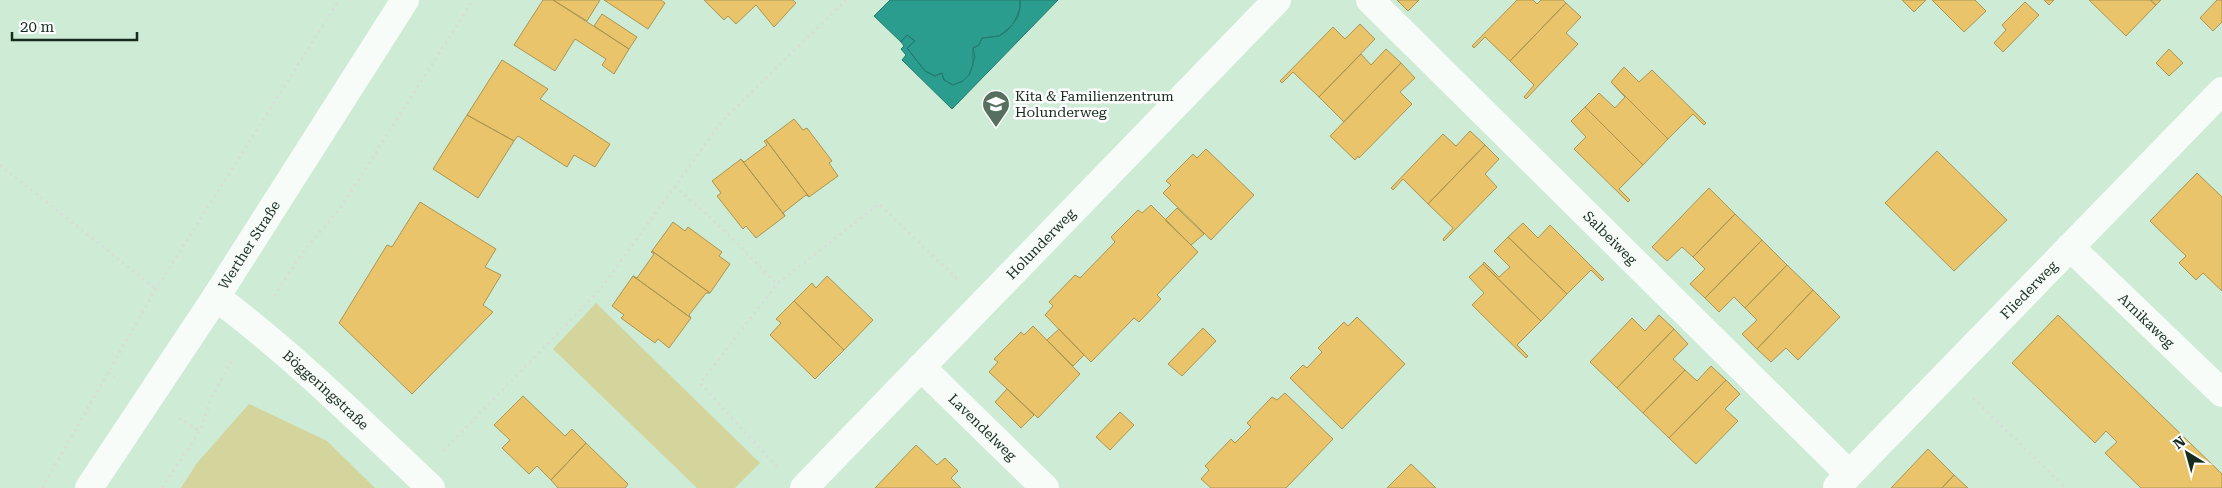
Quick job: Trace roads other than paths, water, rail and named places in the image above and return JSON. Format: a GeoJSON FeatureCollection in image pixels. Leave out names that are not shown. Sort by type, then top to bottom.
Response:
{"type":"FeatureCollection","features":[{"type":"Feature","properties":{"kind":"street","name":"Werther Straße"},"geometry":{"type":"LineString","coordinates":[[90,488],[216,297],[405,0]]}},
{"type":"Feature","properties":{"kind":"street","name":"Holunderweg"},"geometry":{"type":"LineString","coordinates":[[794,481],[921,368],[1277,0]]}},
{"type":"Feature","properties":{"kind":"street","name":"Salbeiweg"},"geometry":{"type":"LineString","coordinates":[[1370,0],[1842,481]]}},
{"type":"Feature","properties":{"kind":"street","name":"Fliederweg"},"geometry":{"type":"LineString","coordinates":[[1842,481],[2222,91]]}},
{"type":"Feature","properties":{"kind":"street","name":"Arnikaweg"},"geometry":{"type":"LineString","coordinates":[[2070,247],[2222,393]]}},
{"type":"Feature","properties":{"kind":"street","name":"Böggeringstraße"},"geometry":{"type":"LineString","coordinates":[[216,297],[318,380],[424,481]]}},
{"type":"Feature","properties":{"kind":"street","name":"Lavendelweg"},"geometry":{"type":"LineString","coordinates":[[921,368],[1045,488]]}},
{"type":"Feature","properties":{"kind":"place","name":"Kita & Familienzentrum Holunderweg"},"geometry":{"type":"Point","coordinates":[996,128]}}]}
